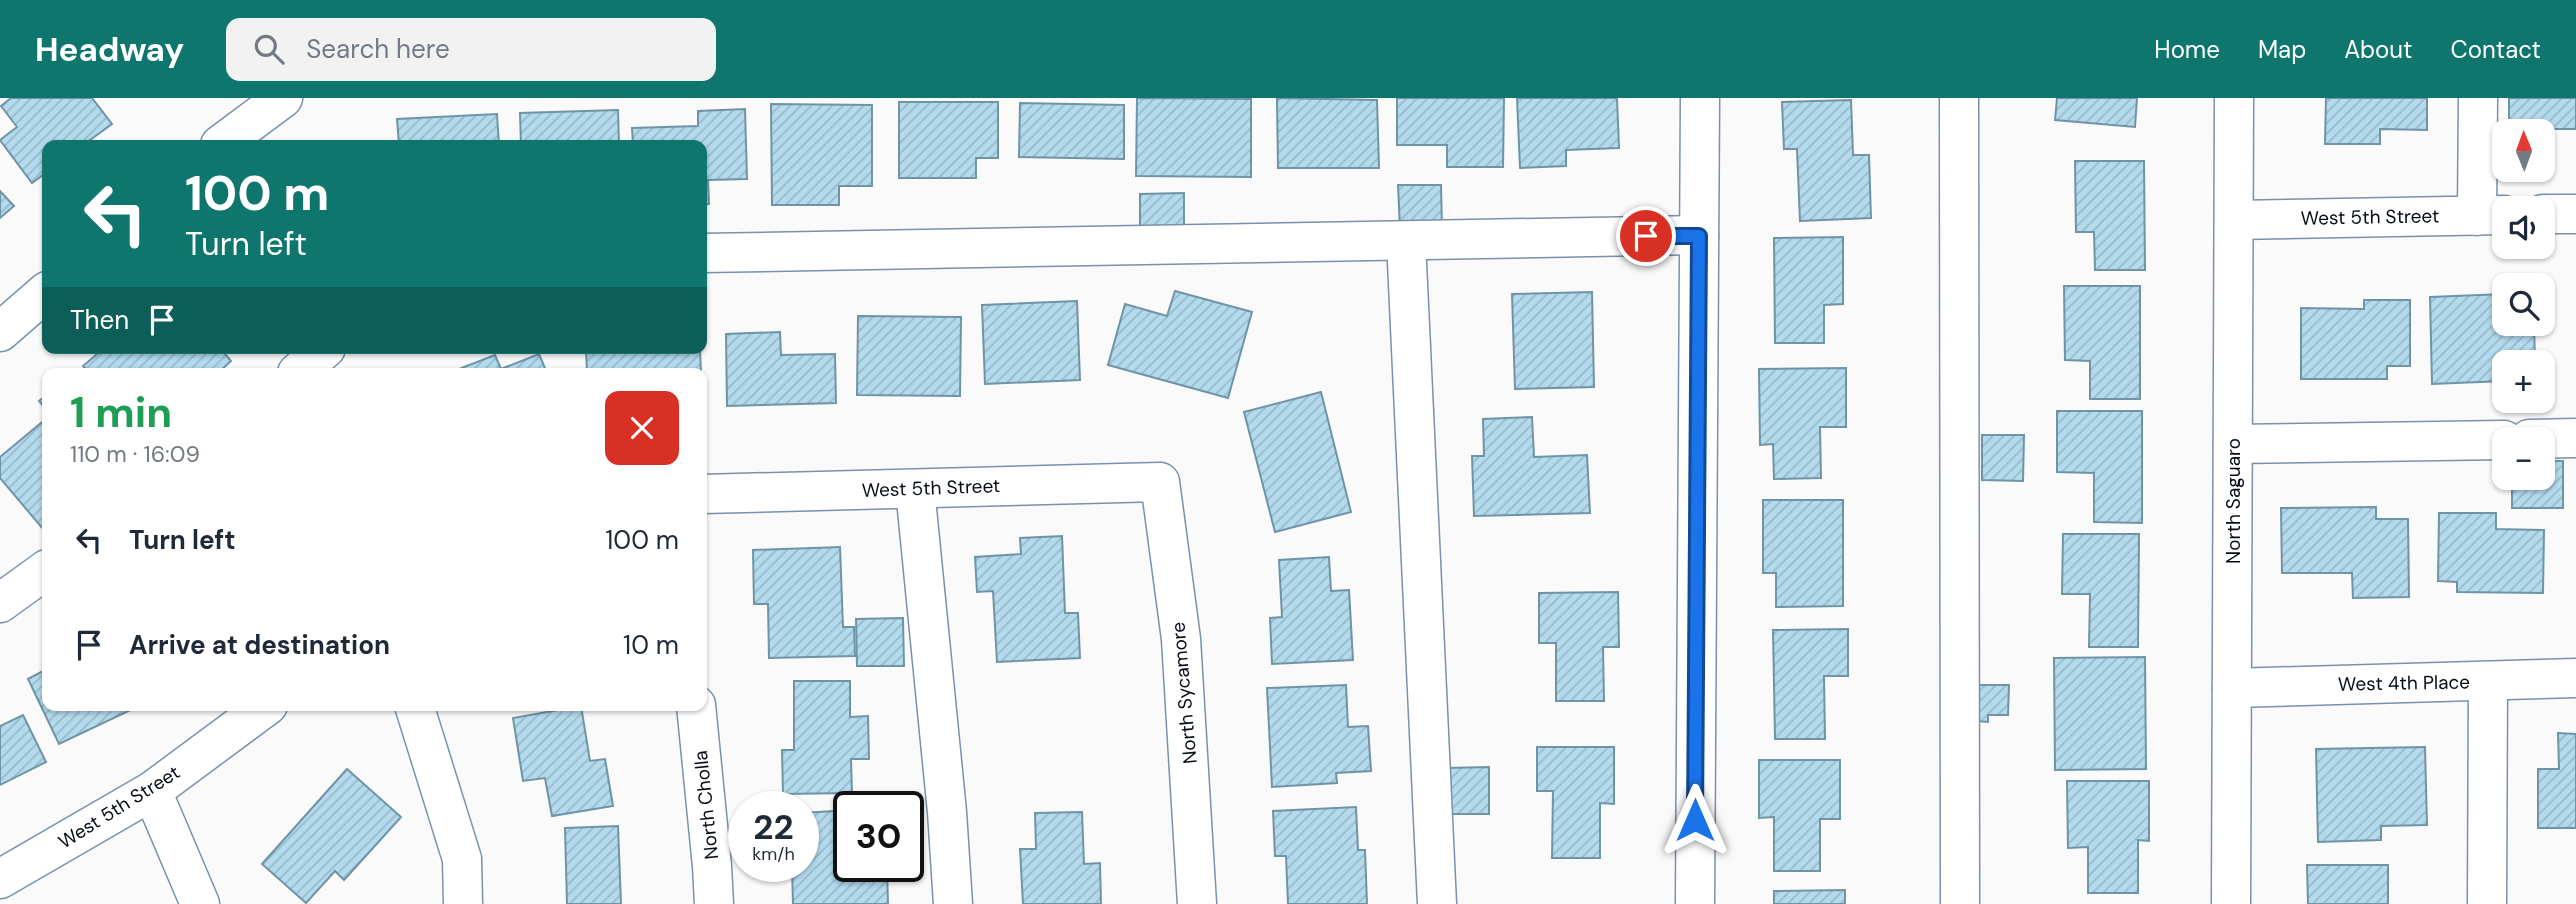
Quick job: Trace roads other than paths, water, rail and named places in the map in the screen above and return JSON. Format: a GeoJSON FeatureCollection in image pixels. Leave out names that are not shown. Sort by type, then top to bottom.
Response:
{"type":"FeatureCollection","features":[{"type":"Feature","properties":{"kind":"street"},"geometry":{"type":"LineString","coordinates":[[227,140],[283,98]]}},
{"type":"Feature","properties":{"kind":"street"},"geometry":{"type":"LineString","coordinates":[[1695,904],[1700,98]]}},
{"type":"Feature","properties":{"kind":"street"},"geometry":{"type":"LineString","coordinates":[[1959,98],[1959,904]]}},
{"type":"Feature","properties":{"kind":"street","name":"North Saguaro"},"geometry":{"type":"LineString","coordinates":[[2231,904],[2234,98]]}},
{"type":"Feature","properties":{"kind":"street"},"geometry":{"type":"LineString","coordinates":[[2478,98],[2491,215]]}},
{"type":"Feature","properties":{"kind":"street"},"geometry":{"type":"LineString","coordinates":[[2555,214],[2576,214]]}},
{"type":"Feature","properties":{"kind":"street","name":"West 5th Street"},"geometry":{"type":"LineString","coordinates":[[2235,220],[2491,215]]}},
{"type":"Feature","properties":{"kind":"street"},"geometry":{"type":"LineString","coordinates":[[707,253],[1699,236]]}},
{"type":"Feature","properties":{"kind":"street"},"geometry":{"type":"LineString","coordinates":[[1406,241],[1437,904]]}},
{"type":"Feature","properties":{"kind":"street"},"geometry":{"type":"LineString","coordinates":[[0,332],[42,295]]}},
{"type":"Feature","properties":{"kind":"street"},"geometry":{"type":"LineString","coordinates":[[303,368],[319,354]]}},
{"type":"Feature","properties":{"kind":"street"},"geometry":{"type":"LineString","coordinates":[[2555,439],[2576,439]]}},
{"type":"Feature","properties":{"kind":"street"},"geometry":{"type":"LineString","coordinates":[[2233,444],[2492,440]]}},
{"type":"Feature","properties":{"kind":"street","name":"West 5th Street"},"geometry":{"type":"LineString","coordinates":[[707,494],[1160,482]]}},
{"type":"Feature","properties":{"kind":"street","name":"North Sycamore"},"geometry":{"type":"LineString","coordinates":[[1160,482],[1181,639],[1197,904]]}},
{"type":"Feature","properties":{"kind":"street"},"geometry":{"type":"LineString","coordinates":[[915,489],[947,812],[953,904]]}},
{"type":"Feature","properties":{"kind":"street"},"geometry":{"type":"LineString","coordinates":[[0,603],[42,573]]}},
{"type":"Feature","properties":{"kind":"street","name":"West 4th Place"},"geometry":{"type":"LineString","coordinates":[[2232,688],[2576,678]]}},
{"type":"Feature","properties":{"kind":"street"},"geometry":{"type":"LineString","coordinates":[[2487,904],[2488,681]]}},
{"type":"Feature","properties":{"kind":"street","name":"West 5th Street"},"geometry":{"type":"LineString","coordinates":[[0,879],[152,791],[260,711]]}},
{"type":"Feature","properties":{"kind":"street"},"geometry":{"type":"LineString","coordinates":[[416,711],[462,859],[463,904]]}},
{"type":"Feature","properties":{"kind":"street","name":"North Cholla"},"geometry":{"type":"LineString","coordinates":[[697,711],[714,904]]}},
{"type":"Feature","properties":{"kind":"street"},"geometry":{"type":"LineString","coordinates":[[152,791],[200,904]]}}]}
